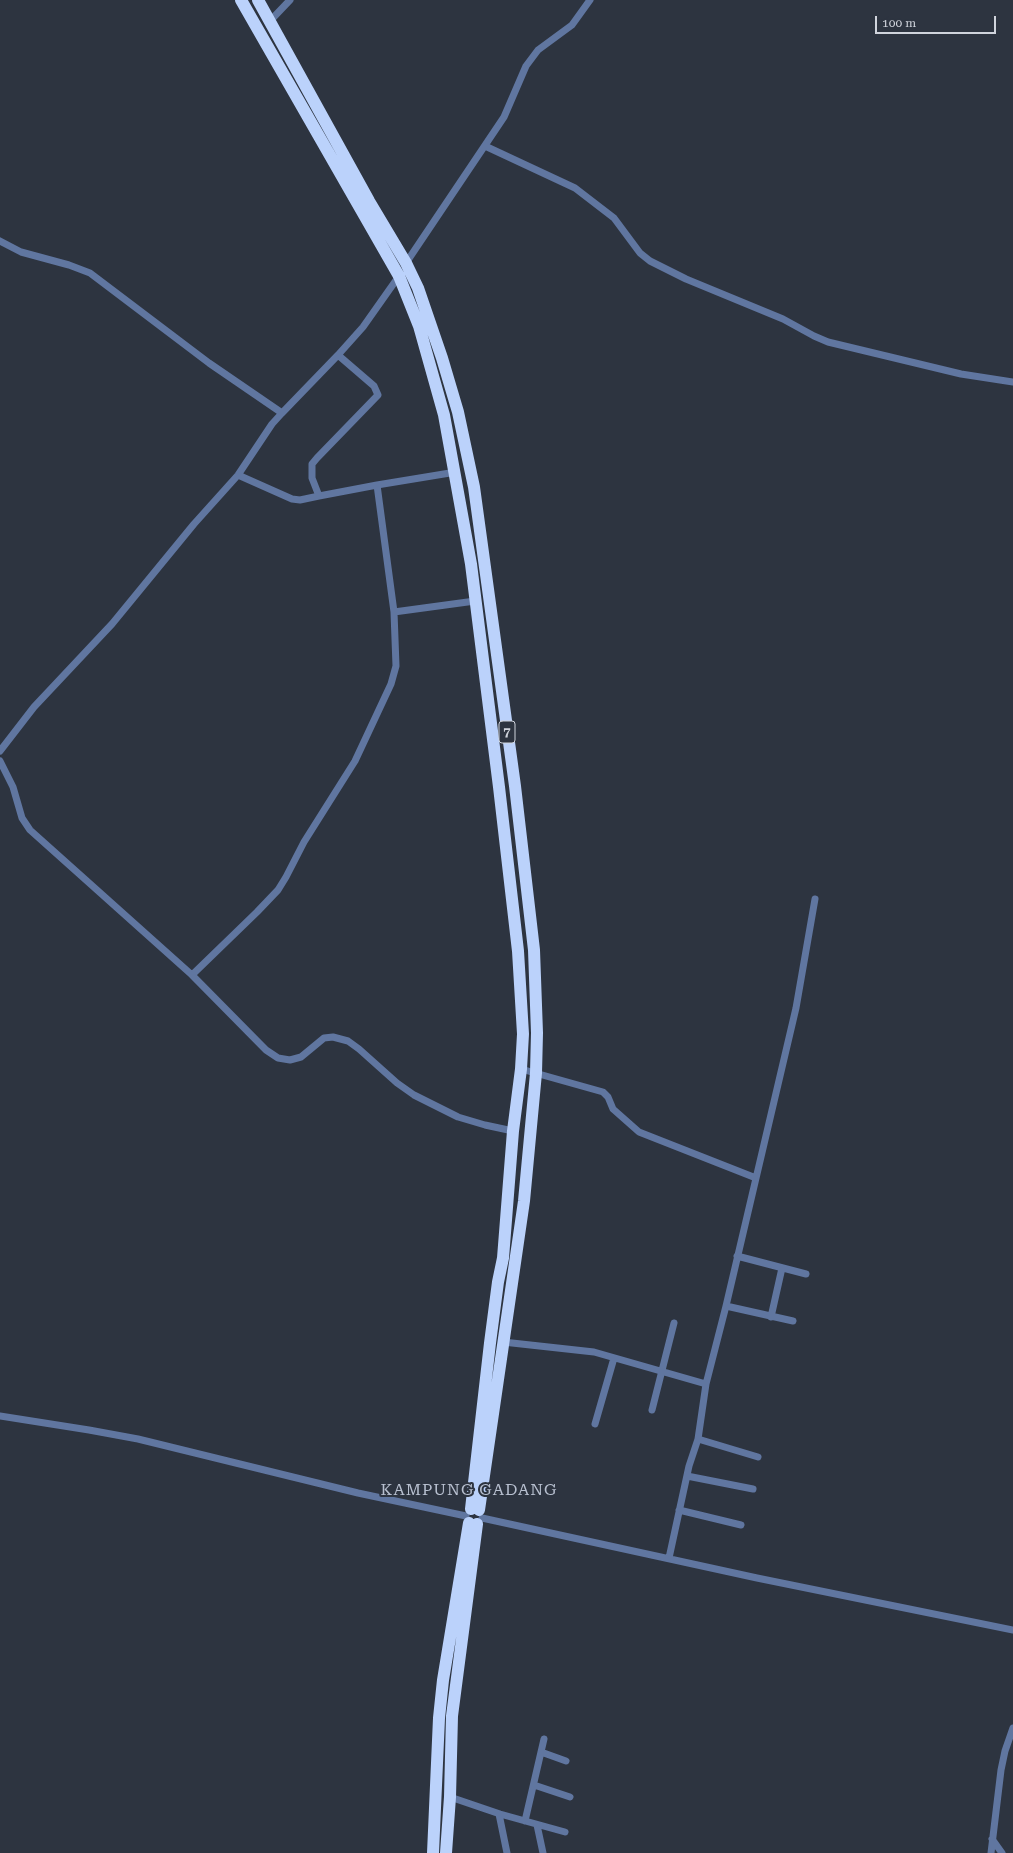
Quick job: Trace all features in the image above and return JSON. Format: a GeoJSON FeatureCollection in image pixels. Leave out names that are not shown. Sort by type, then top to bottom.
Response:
{"type":"FeatureCollection","features":[{"type":"Feature","properties":{"kind":"highway","name":"7"},"geometry":{"type":"LineString","coordinates":[[241,0],[399,276],[419,326],[444,415],[456,472],[471,564],[499,787],[522,992],[523,1034],[521,1069],[513,1131],[502,1258],[494,1312],[474,1517]]}},
{"type":"Feature","properties":{"kind":"highway","name":"7"},"geometry":{"type":"LineString","coordinates":[[258,0],[369,201],[406,263],[418,288],[431,322],[458,412],[474,487],[515,786],[534,950],[536,1073],[524,1201],[503,1342],[474,1517]]}},
{"type":"Feature","properties":{"kind":"highway"},"geometry":{"type":"LineString","coordinates":[[293,89],[304,83]]}},
{"type":"Feature","properties":{"kind":"highway"},"geometry":{"type":"LineString","coordinates":[[444,415],[458,412]]}},
{"type":"Feature","properties":{"kind":"highway"},"geometry":{"type":"LineString","coordinates":[[499,787],[515,786]]}},
{"type":"Feature","properties":{"kind":"highway"},"geometry":{"type":"LineString","coordinates":[[433,1853],[439,1718],[448,1646],[474,1517]]}},
{"type":"Feature","properties":{"kind":"highway"},"geometry":{"type":"LineString","coordinates":[[446,1853],[450,1797],[452,1716],[474,1517]]}},
{"type":"Feature","properties":{"kind":"highway"},"geometry":{"type":"LineString","coordinates":[[438,1759],[451,1762]]}},
{"type":"Feature","properties":{"kind":"street"},"geometry":{"type":"LineString","coordinates":[[270,21],[290,0]]}},
{"type":"Feature","properties":{"kind":"street"},"geometry":{"type":"LineString","coordinates":[[406,263],[504,117],[526,66],[538,50],[572,25],[590,0]]}},
{"type":"Feature","properties":{"kind":"street"},"geometry":{"type":"LineString","coordinates":[[485,146],[575,188],[614,218],[640,253],[650,261],[686,279],[783,319],[828,342],[961,374],[1013,382]]}},
{"type":"Feature","properties":{"kind":"street"},"geometry":{"type":"LineString","coordinates":[[0,241],[21,252],[70,265],[90,273],[209,363],[282,413]]}},
{"type":"Feature","properties":{"kind":"street"},"geometry":{"type":"LineString","coordinates":[[0,750],[34,707],[112,624],[194,524],[238,475],[272,424],[363,327],[399,276]]}},
{"type":"Feature","properties":{"kind":"street"},"geometry":{"type":"LineString","coordinates":[[319,496],[312,478],[312,464],[324,449],[378,395],[374,386],[338,355]]}},
{"type":"Feature","properties":{"kind":"street"},"geometry":{"type":"LineString","coordinates":[[238,475],[292,499],[305,499],[377,484],[456,472]]}},
{"type":"Feature","properties":{"kind":"street"},"geometry":{"type":"LineString","coordinates":[[192,975],[278,890],[286,878],[304,842],[355,760],[395,672],[397,657],[394,612],[377,484]]}},
{"type":"Feature","properties":{"kind":"street"},"geometry":{"type":"LineString","coordinates":[[394,612],[475,601]]}},
{"type":"Feature","properties":{"kind":"street"},"geometry":{"type":"LineString","coordinates":[[0,761],[13,788],[22,818],[30,830],[192,975],[266,1050],[278,1058],[290,1060],[295,1059],[324,1038],[333,1037],[344,1040],[359,1049],[396,1083],[414,1095],[458,1116],[485,1125],[513,1131]]}},
{"type":"Feature","properties":{"kind":"street"},"geometry":{"type":"LineString","coordinates":[[669,1558],[687,1476],[698,1439],[706,1384],[726,1306],[796,1008],[815,900]]}},
{"type":"Feature","properties":{"kind":"street"},"geometry":{"type":"LineString","coordinates":[[521,1069],[603,1092],[608,1097],[613,1109],[639,1132],[756,1178]]}},
{"type":"Feature","properties":{"kind":"street"},"geometry":{"type":"LineString","coordinates":[[737,1256],[806,1274]]}},
{"type":"Feature","properties":{"kind":"street"},"geometry":{"type":"LineString","coordinates":[[771,1317],[782,1268]]}},
{"type":"Feature","properties":{"kind":"street"},"geometry":{"type":"LineString","coordinates":[[726,1306],[793,1321]]}},
{"type":"Feature","properties":{"kind":"street"},"geometry":{"type":"LineString","coordinates":[[652,1410],[674,1323]]}},
{"type":"Feature","properties":{"kind":"street"},"geometry":{"type":"LineString","coordinates":[[503,1342],[594,1352],[706,1384]]}},
{"type":"Feature","properties":{"kind":"street"},"geometry":{"type":"LineString","coordinates":[[594,1424],[614,1358]]}},
{"type":"Feature","properties":{"kind":"street"},"geometry":{"type":"LineString","coordinates":[[0,1416],[89,1430],[164,1445],[358,1493],[669,1558],[757,1578],[1013,1630]]}},
{"type":"Feature","properties":{"kind":"street"},"geometry":{"type":"LineString","coordinates":[[698,1439],[758,1457]]}},
{"type":"Feature","properties":{"kind":"street"},"geometry":{"type":"LineString","coordinates":[[687,1476],[753,1489]]}},
{"type":"Feature","properties":{"kind":"street"},"geometry":{"type":"LineString","coordinates":[[679,1510],[741,1525]]}},
{"type":"Feature","properties":{"kind":"street"},"geometry":{"type":"LineString","coordinates":[[991,1853],[1001,1770],[1005,1751],[1013,1728]]}},
{"type":"Feature","properties":{"kind":"street"},"geometry":{"type":"LineString","coordinates":[[525,1822],[544,1739]]}},
{"type":"Feature","properties":{"kind":"street"},"geometry":{"type":"LineString","coordinates":[[541,1752],[566,1762]]}},
{"type":"Feature","properties":{"kind":"street"},"geometry":{"type":"LineString","coordinates":[[534,1785],[570,1797]]}},
{"type":"Feature","properties":{"kind":"street"},"geometry":{"type":"LineString","coordinates":[[450,1797],[525,1822],[565,1832]]}},
{"type":"Feature","properties":{"kind":"street"},"geometry":{"type":"LineString","coordinates":[[499,1814],[507,1853]]}},
{"type":"Feature","properties":{"kind":"street"},"geometry":{"type":"LineString","coordinates":[[537,1825],[543,1853]]}},
{"type":"Feature","properties":{"kind":"street"},"geometry":{"type":"LineString","coordinates":[[992,1839],[1002,1853]]}},
{"type":"Feature","properties":{"kind":"district","name":"KAMPUNG GADANG"},"geometry":{"type":"Point","coordinates":[469,1490]}}]}
